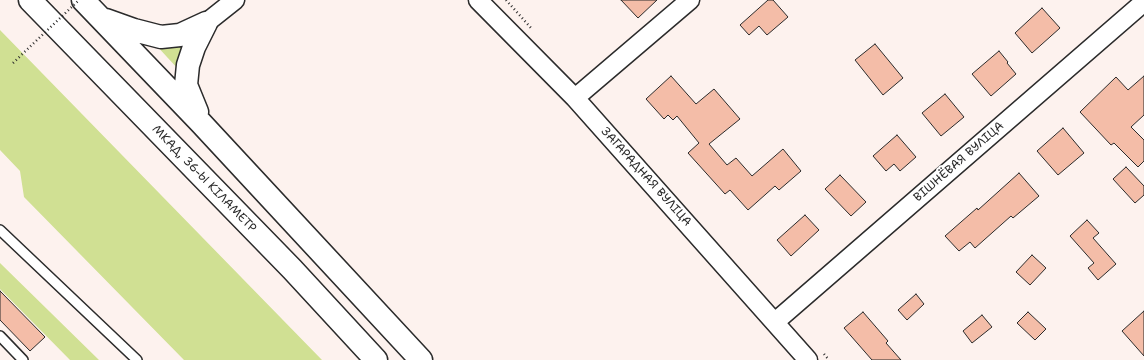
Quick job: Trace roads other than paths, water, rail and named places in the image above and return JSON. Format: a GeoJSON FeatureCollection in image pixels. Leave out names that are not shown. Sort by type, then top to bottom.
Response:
{"type":"FeatureCollection","features":[{"type":"Feature","properties":{"kind":"highway","name":"МКАД, 36-Ы КІЛАМЕТР"},"geometry":{"type":"LineString","coordinates":[[19,0],[37,7],[292,269],[376,360]]}},
{"type":"Feature","properties":{"kind":"highway"},"geometry":{"type":"LineString","coordinates":[[83,0],[201,123],[421,360]]}},
{"type":"Feature","properties":{"kind":"highway"},"geometry":{"type":"LineString","coordinates":[[99,16],[117,24],[161,37],[180,35],[206,23]]}},
{"type":"Feature","properties":{"kind":"highway"},"geometry":{"type":"LineString","coordinates":[[201,123],[186,85],[188,66],[194,47],[206,23]]}},
{"type":"Feature","properties":{"kind":"street"},"geometry":{"type":"LineString","coordinates":[[206,23],[235,0]]}},
{"type":"Feature","properties":{"kind":"street","name":"ЗАГАРАДНАЯ ВУЛІЦА"},"geometry":{"type":"LineString","coordinates":[[478,0],[576,98],[808,360]]}},
{"type":"Feature","properties":{"kind":"street"},"geometry":{"type":"LineString","coordinates":[[576,98],[690,0]]}},
{"type":"Feature","properties":{"kind":"street","name":"ВІШНЁВАЯ ВУЛІЦА"},"geometry":{"type":"LineString","coordinates":[[775,322],[1144,2]]}},
{"type":"Feature","properties":{"kind":"lane"},"geometry":{"type":"LineString","coordinates":[[0,230],[136,360]]}},
{"type":"Feature","properties":{"kind":"lane"},"geometry":{"type":"LineString","coordinates":[[0,336],[23,360]]}}]}
